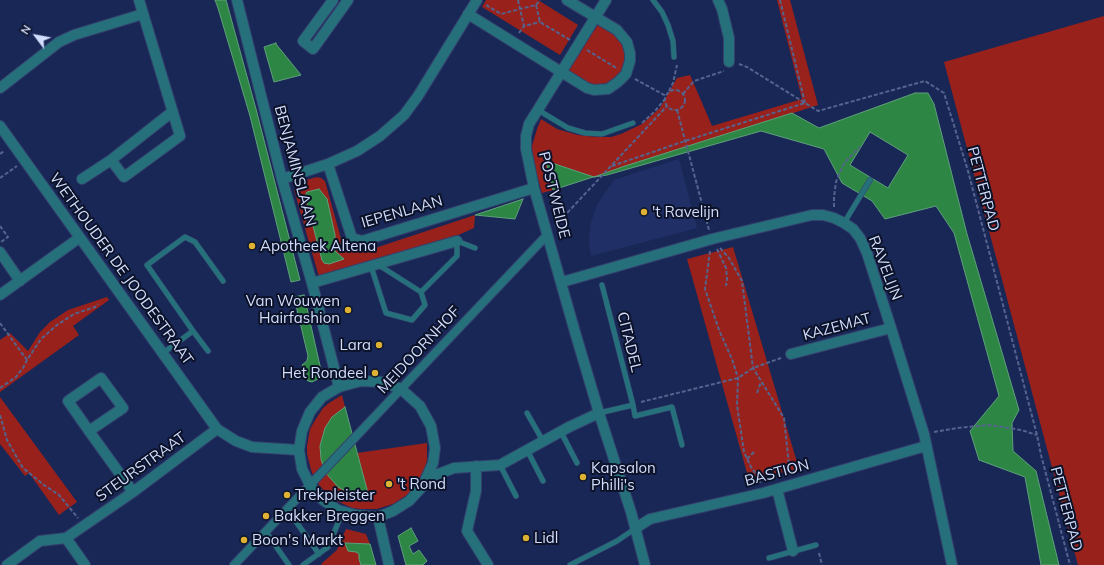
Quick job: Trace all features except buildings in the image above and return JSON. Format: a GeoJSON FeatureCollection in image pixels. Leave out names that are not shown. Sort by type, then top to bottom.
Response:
{"type":"FeatureCollection","features":[{"type":"Feature","properties":{"kind":"street"},"geometry":{"type":"LineString","coordinates":[[111,160],[124,177],[180,136],[139,0]]}},
{"type":"Feature","properties":{"kind":"street","name":"BENJAMINSLAAN"},"geometry":{"type":"LineString","coordinates":[[236,0],[308,283],[339,386]]}},
{"type":"Feature","properties":{"kind":"street"},"geometry":{"type":"LineString","coordinates":[[333,0],[303,41],[313,48],[348,0]]}},
{"type":"Feature","properties":{"kind":"street"},"geometry":{"type":"LineString","coordinates":[[282,179],[328,164],[357,151],[380,136],[404,115],[418,96],[477,0]]}},
{"type":"Feature","properties":{"kind":"street"},"geometry":{"type":"LineString","coordinates":[[468,14],[587,88],[594,90],[608,89],[626,74],[630,61],[627,42],[617,30],[567,0]]}},
{"type":"Feature","properties":{"kind":"street","name":"POSTWEIDE"},"geometry":{"type":"LineString","coordinates":[[606,0],[529,124],[526,136],[526,149],[534,188],[599,413],[636,528]]}},
{"type":"Feature","properties":{"kind":"street"},"geometry":{"type":"LineString","coordinates":[[718,0],[722,9],[729,38],[729,62]]}},
{"type":"Feature","properties":{"kind":"street"},"geometry":{"type":"LineString","coordinates":[[0,88],[60,42],[74,35],[142,14]]}},
{"type":"Feature","properties":{"kind":"street"},"geometry":{"type":"LineString","coordinates":[[82,179],[111,160],[172,112]]}},
{"type":"Feature","properties":{"kind":"street","name":"WETHOUDER DE JOODESTRAAT"},"geometry":{"type":"LineString","coordinates":[[0,126],[217,429]]}},
{"type":"Feature","properties":{"kind":"street","name":"IEPENLAAN"},"geometry":{"type":"LineString","coordinates":[[328,164],[352,238],[362,241],[534,188]]}},
{"type":"Feature","properties":{"kind":"street","name":"RAVELIJN"},"geometry":{"type":"LineString","coordinates":[[562,282],[712,239],[812,215],[823,215],[844,222],[860,238],[867,252],[891,328],[924,434],[952,565]]}},
{"type":"Feature","properties":{"kind":"street","name":"MEIDOORNHOF"},"geometry":{"type":"LineString","coordinates":[[237,564],[287,509],[548,234]]}},
{"type":"Feature","properties":{"kind":"street"},"geometry":{"type":"LineString","coordinates":[[0,295],[79,238]]}},
{"type":"Feature","properties":{"kind":"street"},"geometry":{"type":"LineString","coordinates":[[308,283],[457,241]]}},
{"type":"Feature","properties":{"kind":"street"},"geometry":{"type":"LineString","coordinates":[[0,252],[20,281]]}},
{"type":"Feature","properties":{"kind":"street","name":"KAZEMAT"},"geometry":{"type":"LineString","coordinates":[[791,354],[891,328]]}},
{"type":"Feature","properties":{"kind":"street"},"geometry":{"type":"LineString","coordinates":[[88,431],[123,408],[101,378],[68,400],[88,431],[133,492]]}},
{"type":"Feature","properties":{"kind":"street"},"geometry":{"type":"LineString","coordinates":[[361,381],[383,382],[401,389],[420,406],[431,426],[435,448],[433,463],[428,478],[422,488],[409,501],[378,518],[356,515],[338,510],[323,500],[310,485],[302,469],[299,450],[302,431],[310,412],[322,397],[339,386],[361,381]]}},
{"type":"Feature","properties":{"kind":"street"},"geometry":{"type":"LineString","coordinates":[[428,478],[454,468],[500,465],[543,441],[599,413]]}},
{"type":"Feature","properties":{"kind":"street"},"geometry":{"type":"LineString","coordinates":[[217,429],[236,441],[252,447],[299,450]]}},
{"type":"Feature","properties":{"kind":"street","name":"STEURSTRAAT"},"geometry":{"type":"LineString","coordinates":[[6,565],[40,541],[66,538],[133,492],[217,429]]}},
{"type":"Feature","properties":{"kind":"street","name":"BASTION"},"geometry":{"type":"LineString","coordinates":[[636,528],[650,519],[763,493],[926,446]]}},
{"type":"Feature","properties":{"kind":"street"},"geometry":{"type":"LineString","coordinates":[[476,466],[476,491],[467,531],[488,565]]}},
{"type":"Feature","properties":{"kind":"street"},"geometry":{"type":"LineString","coordinates":[[777,489],[793,551]]}},
{"type":"Feature","properties":{"kind":"street"},"geometry":{"type":"LineString","coordinates":[[378,518],[389,565]]}},
{"type":"Feature","properties":{"kind":"street"},"geometry":{"type":"LineString","coordinates":[[636,528],[645,565]]}},
{"type":"Feature","properties":{"kind":"street"},"geometry":{"type":"LineString","coordinates":[[66,538],[85,565]]}},
{"type":"Feature","properties":{"kind":"lane"},"geometry":{"type":"LineString","coordinates":[[652,0],[662,12],[668,25],[674,57]]}},
{"type":"Feature","properties":{"kind":"lane"},"geometry":{"type":"LineString","coordinates":[[538,110],[568,128],[585,133],[602,134],[633,123]]}},
{"type":"Feature","properties":{"kind":"lane"},"geometry":{"type":"LineString","coordinates":[[844,222],[870,180]]}},
{"type":"Feature","properties":{"kind":"lane"},"geometry":{"type":"LineString","coordinates":[[208,351],[147,265],[185,237],[195,242],[223,281]]}},
{"type":"Feature","properties":{"kind":"lane"},"geometry":{"type":"LineString","coordinates":[[421,292],[457,256],[457,241],[475,248]]}},
{"type":"Feature","properties":{"kind":"lane"},"geometry":{"type":"LineString","coordinates":[[374,265],[421,292],[425,305],[412,320],[386,313],[374,265]]}},
{"type":"Feature","properties":{"kind":"lane","name":"CITADEL"},"geometry":{"type":"LineString","coordinates":[[602,285],[632,405]]}},
{"type":"Feature","properties":{"kind":"lane"},"geometry":{"type":"LineString","coordinates":[[163,353],[193,331]]}},
{"type":"Feature","properties":{"kind":"lane"},"geometry":{"type":"LineString","coordinates":[[599,413],[632,405],[635,416],[672,407],[682,444]]}},
{"type":"Feature","properties":{"kind":"lane"},"geometry":{"type":"LineString","coordinates":[[527,414],[543,441]]}},
{"type":"Feature","properties":{"kind":"lane"},"geometry":{"type":"LineString","coordinates":[[561,432],[577,463]]}},
{"type":"Feature","properties":{"kind":"lane"},"geometry":{"type":"LineString","coordinates":[[527,450],[543,482]]}},
{"type":"Feature","properties":{"kind":"lane"},"geometry":{"type":"LineString","coordinates":[[500,465],[516,496]]}},
{"type":"Feature","properties":{"kind":"lane"},"geometry":{"type":"LineString","coordinates":[[287,509],[319,554]]}},
{"type":"Feature","properties":{"kind":"lane"},"geometry":{"type":"LineString","coordinates":[[303,565],[328,547],[343,511]]}},
{"type":"Feature","properties":{"kind":"lane"},"geometry":{"type":"LineString","coordinates":[[570,565],[617,541],[636,528]]}},
{"type":"Feature","properties":{"kind":"lane"},"geometry":{"type":"LineString","coordinates":[[266,532],[288,565]]}},
{"type":"Feature","properties":{"kind":"lane"},"geometry":{"type":"LineString","coordinates":[[769,558],[816,545]]}},
{"type":"Feature","properties":{"kind":"path"},"geometry":{"type":"LineString","coordinates":[[518,0],[524,26],[540,22]]}},
{"type":"Feature","properties":{"kind":"path"},"geometry":{"type":"LineString","coordinates":[[536,6],[540,0]]}},
{"type":"Feature","properties":{"kind":"path"},"geometry":{"type":"LineString","coordinates":[[612,166],[684,141],[805,103],[780,0]]}},
{"type":"Feature","properties":{"kind":"path"},"geometry":{"type":"LineString","coordinates":[[633,123],[636,127],[655,111],[665,99],[673,83],[676,72],[678,58],[674,57]]}},
{"type":"Feature","properties":{"kind":"path"},"geometry":{"type":"LineString","coordinates":[[677,110],[684,102],[683,94],[694,81],[726,70],[729,62]]}},
{"type":"Feature","properties":{"kind":"path","name":"PETTERPAD"},"geometry":{"type":"LineString","coordinates":[[729,62],[747,67],[818,111],[925,81],[944,93],[968,170],[1037,435],[1040,455],[1070,565]]}},
{"type":"Feature","properties":{"kind":"path"},"geometry":{"type":"LineString","coordinates":[[668,92],[676,90],[683,94]]}},
{"type":"Feature","properties":{"kind":"path"},"geometry":{"type":"LineString","coordinates":[[665,99],[667,106],[673,110],[677,110]]}},
{"type":"Feature","properties":{"kind":"path"},"geometry":{"type":"LineString","coordinates":[[548,234],[667,106]]}},
{"type":"Feature","properties":{"kind":"path"},"geometry":{"type":"LineString","coordinates":[[677,110],[684,141],[712,239],[726,268],[726,286]]}},
{"type":"Feature","properties":{"kind":"path"},"geometry":{"type":"LineString","coordinates":[[834,197],[836,182],[845,162],[860,147]]}},
{"type":"Feature","properties":{"kind":"path"},"geometry":{"type":"LineString","coordinates":[[0,178],[24,160]]}},
{"type":"Feature","properties":{"kind":"path"},"geometry":{"type":"LineString","coordinates":[[0,226],[8,237],[0,242]]}},
{"type":"Feature","properties":{"kind":"path"},"geometry":{"type":"LineString","coordinates":[[712,239],[729,258],[742,281],[753,368],[784,418],[791,484]]}},
{"type":"Feature","properties":{"kind":"path"},"geometry":{"type":"LineString","coordinates":[[712,239],[705,289],[738,378],[737,405],[744,452],[759,478],[763,493]]}},
{"type":"Feature","properties":{"kind":"path"},"geometry":{"type":"LineString","coordinates":[[0,388],[16,377],[24,368],[27,360],[41,339],[57,325],[74,314],[95,307],[98,304]]}},
{"type":"Feature","properties":{"kind":"path"},"geometry":{"type":"LineString","coordinates":[[0,323],[27,360]]}},
{"type":"Feature","properties":{"kind":"path"},"geometry":{"type":"LineString","coordinates":[[632,405],[738,378],[753,368],[791,354]]}},
{"type":"Feature","properties":{"kind":"path"},"geometry":{"type":"LineString","coordinates":[[758,393],[761,382]]}},
{"type":"Feature","properties":{"kind":"path"},"geometry":{"type":"LineString","coordinates":[[0,415],[7,440],[13,453],[23,468],[59,495],[84,526]]}},
{"type":"Feature","properties":{"kind":"path"},"geometry":{"type":"LineString","coordinates":[[924,434],[957,428],[989,425],[1021,430],[1037,435]]}},
{"type":"Feature","properties":{"kind":"path"},"geometry":{"type":"LineString","coordinates":[[747,459],[755,451]]}},
{"type":"Feature","properties":{"kind":"path"},"geometry":{"type":"LineString","coordinates":[[816,545],[822,565]]}},
{"type":"Feature","properties":{"kind":"shaded area"},"geometry":{"type":"Polygon","coordinates":[[[215,0],[226,0],[300,280],[291,282],[250,116],[215,0]]]}},
{"type":"Feature","properties":{"kind":"shaded area"},"geometry":{"type":"Polygon","coordinates":[[[486,0],[538,0],[578,25],[560,55],[482,7],[486,0]]]}},
{"type":"Feature","properties":{"kind":"shaded area"},"geometry":{"type":"Polygon","coordinates":[[[777,0],[790,0],[818,105],[594,177],[546,161],[553,190],[542,193],[533,160],[532,146],[541,119],[557,129],[578,135],[611,137],[642,124],[660,108],[677,78],[690,75],[712,126],[802,99],[777,0]]]}},
{"type":"Feature","properties":{"kind":"shaded area"},"geometry":{"type":"Polygon","coordinates":[[[1104,16],[1104,565],[1078,565],[944,62],[1104,16]]]}},
{"type":"Feature","properties":{"kind":"shaded area"},"geometry":{"type":"Polygon","coordinates":[[[599,23],[620,37],[627,57],[622,72],[613,81],[606,84],[592,85],[567,72],[599,23]]]}},
{"type":"Feature","properties":{"kind":"shaded area"},"geometry":{"type":"Polygon","coordinates":[[[276,43],[301,75],[274,82],[264,47],[276,43]]]}},
{"type":"Feature","properties":{"kind":"shaded area"},"geometry":{"type":"Polygon","coordinates":[[[915,93],[928,93],[934,104],[967,234],[1019,410],[1012,423],[1013,451],[1036,471],[1059,565],[1041,565],[1025,477],[979,460],[970,431],[999,396],[954,233],[936,206],[885,219],[872,201],[842,183],[824,149],[761,131],[607,175],[594,177],[792,113],[819,128],[915,93]],[[870,132],[850,165],[888,188],[908,155],[870,132]]]}},
{"type":"Feature","properties":{"kind":"shaded area","name":"'t Ravelijn"},"geometry":{"type":"Polygon","coordinates":[[[679,159],[697,228],[591,256],[589,241],[591,222],[598,203],[614,180],[679,159]]]}},
{"type":"Feature","properties":{"kind":"shaded area"},"geometry":{"type":"Polygon","coordinates":[[[546,161],[594,177],[553,190],[546,161]]]}},
{"type":"Feature","properties":{"kind":"shaded area"},"geometry":{"type":"Polygon","coordinates":[[[317,177],[325,181],[344,246],[360,253],[475,215],[474,228],[445,241],[319,277],[294,190],[302,181],[317,177]]]}},
{"type":"Feature","properties":{"kind":"shaded area"},"geometry":{"type":"Polygon","coordinates":[[[319,189],[327,199],[335,235],[335,251],[344,259],[329,264],[324,263],[322,260],[305,196],[307,192],[319,189]]]}},
{"type":"Feature","properties":{"kind":"shaded area"},"geometry":{"type":"Polygon","coordinates":[[[523,199],[515,219],[475,215],[523,199]]]}},
{"type":"Feature","properties":{"kind":"shaded area"},"geometry":{"type":"Polygon","coordinates":[[[733,247],[799,469],[749,480],[687,259],[733,247]]]}},
{"type":"Feature","properties":{"kind":"shaded area"},"geometry":{"type":"Polygon","coordinates":[[[304,295],[321,370],[320,378],[312,382],[305,378],[306,371],[302,365],[307,361],[308,356],[294,297],[304,295]]]}},
{"type":"Feature","properties":{"kind":"shaded area"},"geometry":{"type":"Polygon","coordinates":[[[107,297],[109,300],[73,326],[79,335],[0,392],[0,340],[10,333],[28,351],[40,332],[50,322],[68,310],[107,297]]]}},
{"type":"Feature","properties":{"kind":"shaded area"},"geometry":{"type":"Polygon","coordinates":[[[342,395],[345,407],[332,417],[325,428],[320,446],[323,466],[333,482],[362,497],[368,497],[357,453],[427,443],[427,460],[418,483],[407,495],[393,504],[377,509],[352,508],[330,497],[314,478],[307,454],[310,429],[323,408],[342,395]]]}},
{"type":"Feature","properties":{"kind":"shaded area"},"geometry":{"type":"Polygon","coordinates":[[[0,397],[77,502],[59,515],[29,473],[25,476],[0,444],[0,397]]]}},
{"type":"Feature","properties":{"kind":"shaded area"},"geometry":{"type":"Polygon","coordinates":[[[345,407],[369,497],[362,497],[349,493],[338,487],[325,472],[321,459],[320,446],[325,428],[332,417],[345,407]]]}},
{"type":"Feature","properties":{"kind":"shaded area"},"geometry":{"type":"Polygon","coordinates":[[[411,528],[418,541],[409,546],[413,554],[419,550],[427,561],[423,565],[406,565],[398,536],[411,528]]]}},
{"type":"Feature","properties":{"kind":"shaded area"},"geometry":{"type":"Polygon","coordinates":[[[346,529],[366,534],[370,544],[345,543],[359,554],[361,565],[322,565],[321,564],[337,550],[346,529]]]}},
{"type":"Feature","properties":{"kind":"shaded area"},"geometry":{"type":"Polygon","coordinates":[[[345,543],[370,544],[376,565],[361,565],[359,554],[348,551],[345,543]]]}},
{"type":"Feature","properties":{"kind":"place","name":"'t Ravelijn"},"geometry":{"type":"Point","coordinates":[644,212]}},
{"type":"Feature","properties":{"kind":"place","name":"Apotheek Altena"},"geometry":{"type":"Point","coordinates":[252,246]}},
{"type":"Feature","properties":{"kind":"place","name":"Van Wouwen Hairfashion"},"geometry":{"type":"Point","coordinates":[348,310]}},
{"type":"Feature","properties":{"kind":"place","name":"Lara"},"geometry":{"type":"Point","coordinates":[379,345]}},
{"type":"Feature","properties":{"kind":"place","name":"Het Rondeel"},"geometry":{"type":"Point","coordinates":[375,373]}},
{"type":"Feature","properties":{"kind":"place","name":"Kapsalon Philli's"},"geometry":{"type":"Point","coordinates":[583,477]}},
{"type":"Feature","properties":{"kind":"place","name":"'t Rond"},"geometry":{"type":"Point","coordinates":[389,484]}},
{"type":"Feature","properties":{"kind":"place","name":"Trekpleister"},"geometry":{"type":"Point","coordinates":[287,495]}},
{"type":"Feature","properties":{"kind":"place","name":"Bakker Breggen"},"geometry":{"type":"Point","coordinates":[266,516]}},
{"type":"Feature","properties":{"kind":"place","name":"Lidl"},"geometry":{"type":"Point","coordinates":[526,538]}},
{"type":"Feature","properties":{"kind":"place","name":"Boon's Markt"},"geometry":{"type":"Point","coordinates":[244,540]}}]}
